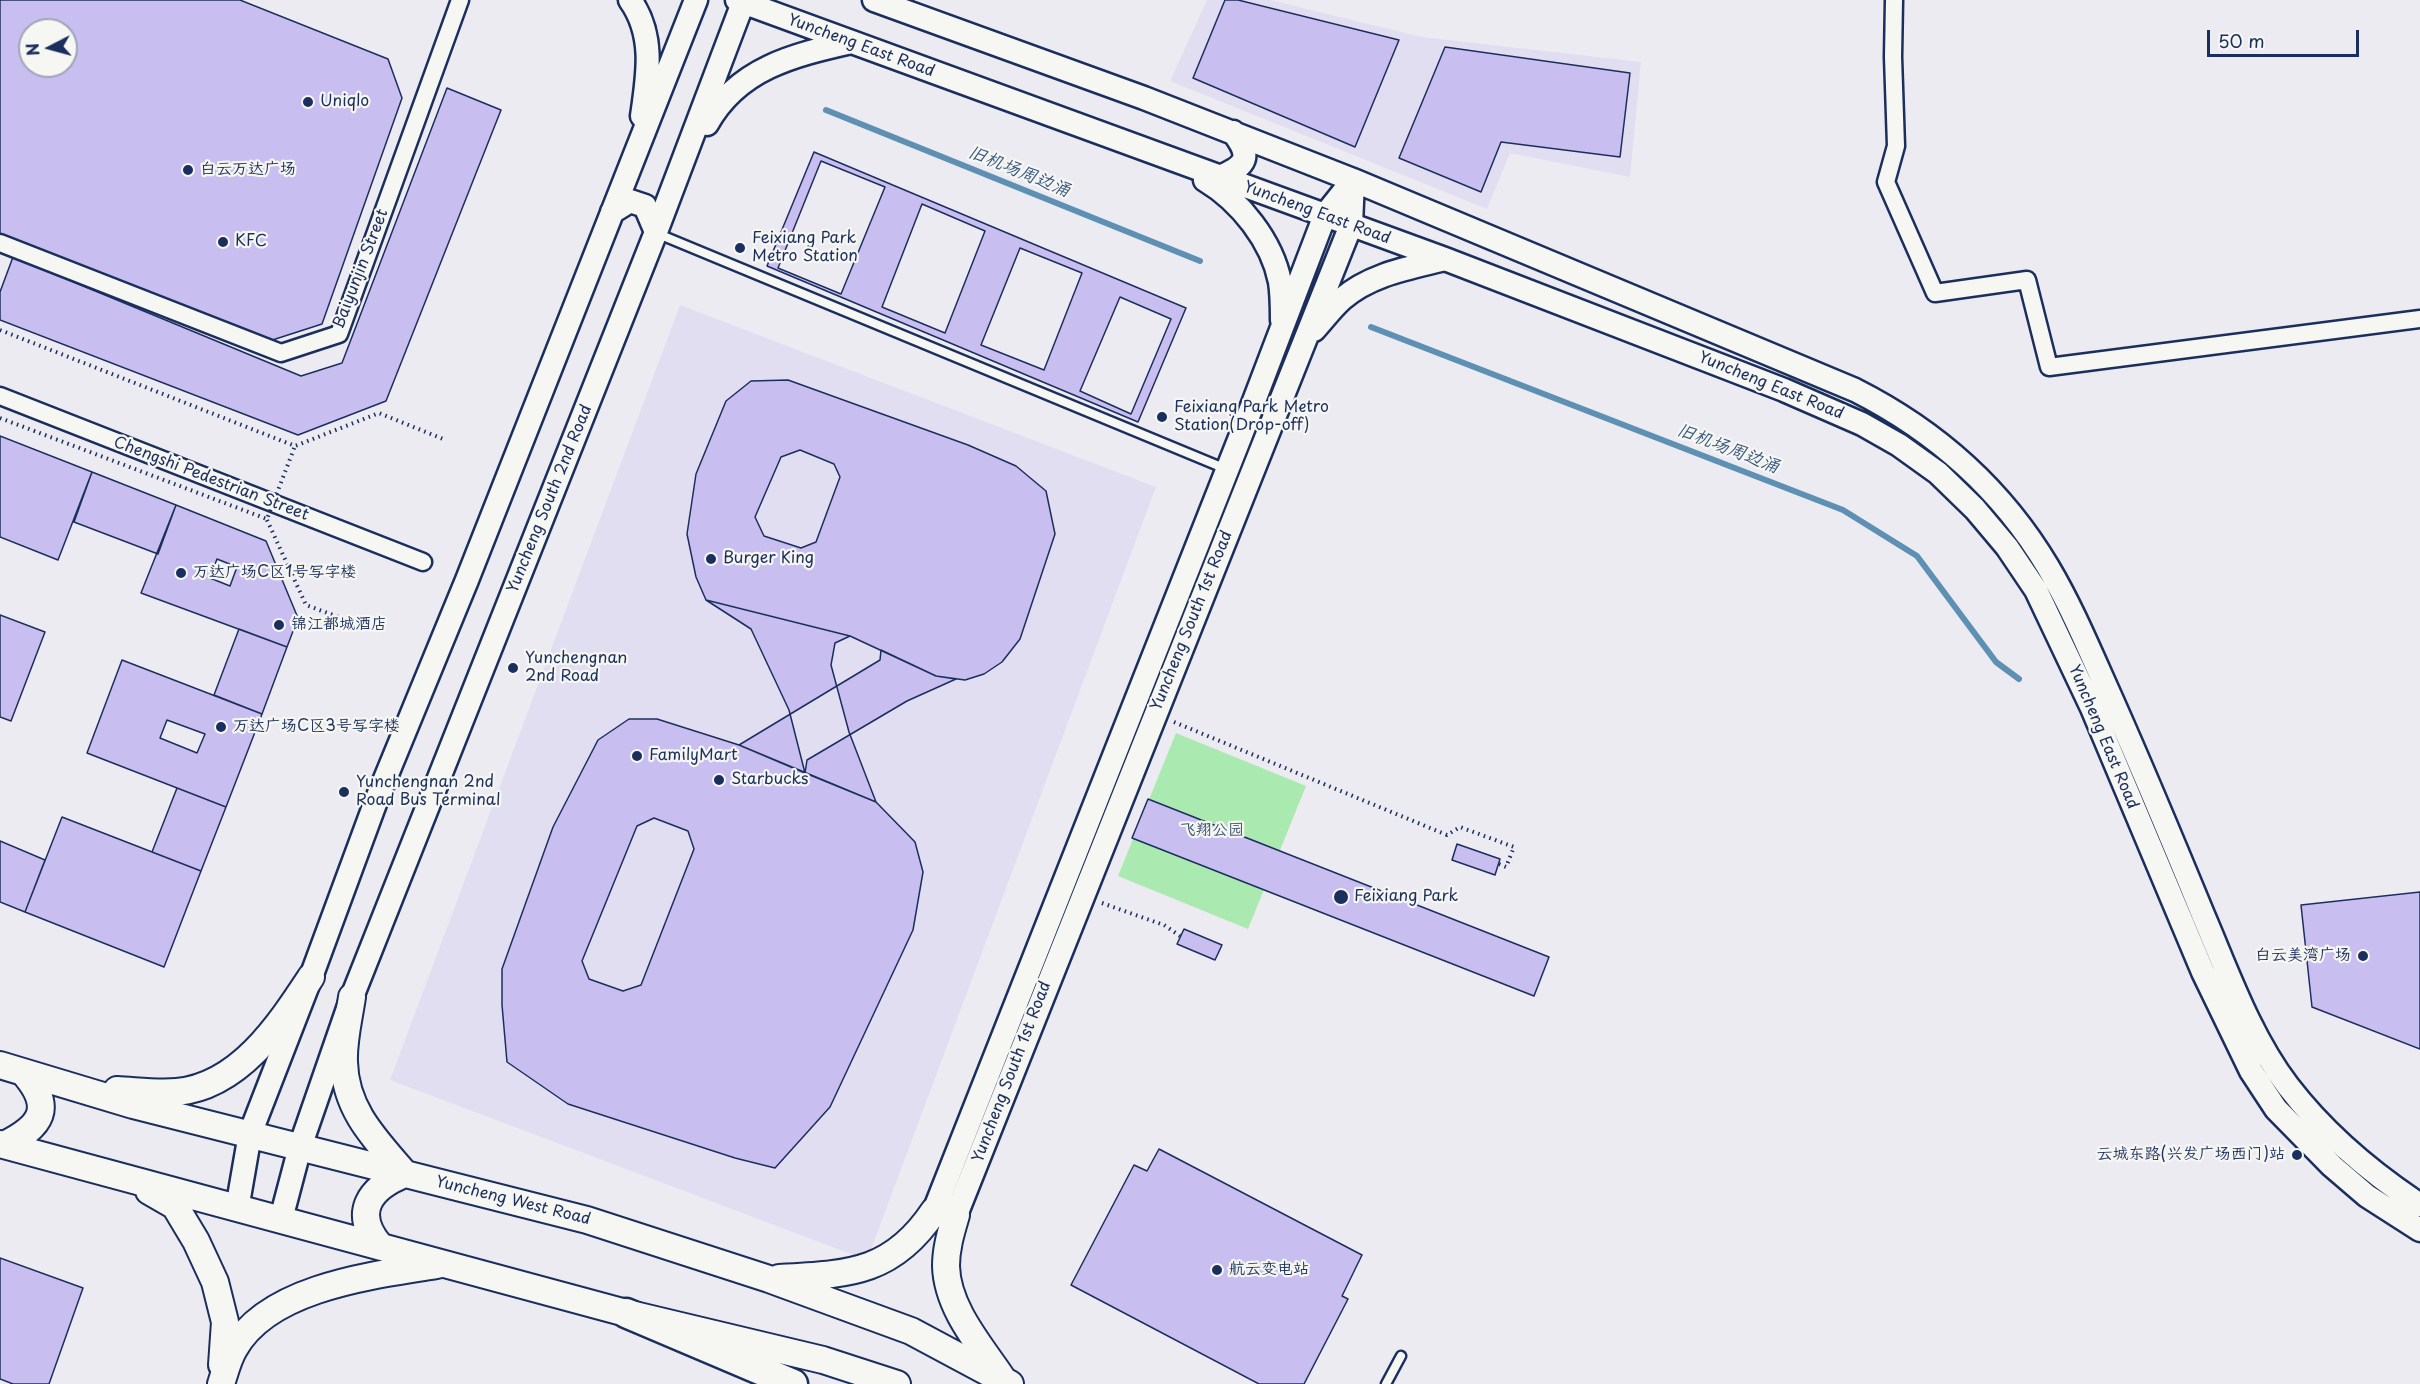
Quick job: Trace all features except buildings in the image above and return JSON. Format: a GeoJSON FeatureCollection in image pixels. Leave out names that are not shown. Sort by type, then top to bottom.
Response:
{"type":"FeatureCollection","features":[{"type":"Feature","properties":{"kind":"highway"},"geometry":{"type":"LineString","coordinates":[[626,1313],[792,1384]]}},
{"type":"Feature","properties":{"kind":"main road"},"geometry":{"type":"LineString","coordinates":[[630,0],[642,19],[648,37],[645,93],[634,159]]}},
{"type":"Feature","properties":{"kind":"main road"},"geometry":{"type":"LineString","coordinates":[[237,1209],[250,1134],[376,801],[463,591],[696,0]]}},
{"type":"Feature","properties":{"kind":"main road","name":"Yuncheng East Road"},"geometry":{"type":"LineString","coordinates":[[874,0],[1233,132],[1353,180],[1855,390],[1893,409],[1929,433],[1959,459],[2012,515],[2048,566],[2120,718],[2228,972],[2261,1043],[2287,1084],[2318,1122],[2387,1183],[2420,1204]]}},
{"type":"Feature","properties":{"kind":"main road","name":"Yuncheng East Road"},"geometry":{"type":"LineString","coordinates":[[742,1],[1178,163],[1325,215],[1773,386],[1862,424],[1899,445],[1938,473],[1975,508],[2007,547],[2036,590],[2091,708],[2203,972],[2252,1071],[2276,1109],[2332,1166],[2367,1196],[2420,1230]]}},
{"type":"Feature","properties":{"kind":"main road","name":"Yuncheng South 2nd Road"},"geometry":{"type":"LineString","coordinates":[[281,1219],[300,1147],[352,997],[656,232],[742,1]]}},
{"type":"Feature","properties":{"kind":"main road"},"geometry":{"type":"LineString","coordinates":[[678,175],[712,114],[747,80],[770,65],[797,54],[851,42]]}},
{"type":"Feature","properties":{"kind":"main road"},"geometry":{"type":"LineString","coordinates":[[1220,177],[1241,166],[1245,159],[1242,144],[1233,132]]}},
{"type":"Feature","properties":{"kind":"main road"},"geometry":{"type":"LineString","coordinates":[[1178,163],[1219,188],[1250,221],[1265,243],[1280,282],[1282,330]]}},
{"type":"Feature","properties":{"kind":"main road"},"geometry":{"type":"LineString","coordinates":[[1282,330],[1325,215],[1353,180]]}},
{"type":"Feature","properties":{"kind":"main road","name":"Yuncheng South 1st Road"},"geometry":{"type":"LineString","coordinates":[[945,1213],[1082,896],[1351,225],[1353,180]]}},
{"type":"Feature","properties":{"kind":"main road"},"geometry":{"type":"LineString","coordinates":[[612,212],[630,201],[645,206],[656,232]]}},
{"type":"Feature","properties":{"kind":"main road"},"geometry":{"type":"LineString","coordinates":[[1304,340],[1341,300],[1362,285],[1384,275],[1445,260]]}},
{"type":"Feature","properties":{"kind":"main road","name":"Yuncheng South 1st Road"},"geometry":{"type":"LineString","coordinates":[[945,1213],[1282,330]]}},
{"type":"Feature","properties":{"kind":"main road"},"geometry":{"type":"LineString","coordinates":[[73,1088],[178,1092],[198,1087],[224,1075],[243,1062],[276,1029],[311,977]]}},
{"type":"Feature","properties":{"kind":"main road"},"geometry":{"type":"LineString","coordinates":[[352,997],[344,1062],[348,1091],[359,1119],[405,1174],[388,1180],[378,1189],[367,1205],[365,1217],[371,1235],[381,1246]]}},
{"type":"Feature","properties":{"kind":"main road","name":"Yuncheng West Road"},"geometry":{"type":"LineString","coordinates":[[0,1065],[133,1105],[587,1220],[769,1279],[911,1331],[1007,1382]]}},
{"type":"Feature","properties":{"kind":"main road"},"geometry":{"type":"LineString","coordinates":[[2,1144],[19,1138],[40,1117],[41,1097],[36,1086],[24,1073]]}},
{"type":"Feature","properties":{"kind":"main road"},"geometry":{"type":"LineString","coordinates":[[2,1144],[626,1313],[824,1360],[897,1384]]}},
{"type":"Feature","properties":{"kind":"main road"},"geometry":{"type":"LineString","coordinates":[[125,1178],[175,1206],[196,1241],[215,1282],[225,1322],[221,1384]]}},
{"type":"Feature","properties":{"kind":"main road"},"geometry":{"type":"LineString","coordinates":[[769,1279],[837,1275],[857,1271],[875,1264],[908,1243],[921,1230],[945,1213]]}},
{"type":"Feature","properties":{"kind":"main road"},"geometry":{"type":"LineString","coordinates":[[945,1213],[946,1267],[951,1294],[960,1314],[1007,1382]]}},
{"type":"Feature","properties":{"kind":"main road"},"geometry":{"type":"LineString","coordinates":[[221,1384],[234,1349],[254,1323],[283,1305],[344,1281],[446,1263]]}},
{"type":"Feature","properties":{"kind":"street","name":"Baiyunjin Street"},"geometry":{"type":"LineString","coordinates":[[0,243],[281,353],[339,334],[460,0]]}},
{"type":"Feature","properties":{"kind":"street"},"geometry":{"type":"LineString","coordinates":[[1894,0],[1896,146],[1886,182],[1935,293],[2026,280],[2049,367],[2420,319]]}},
{"type":"Feature","properties":{"kind":"street","name":"Chengshi Pedestrian Street"},"geometry":{"type":"LineString","coordinates":[[0,396],[423,561]]}},
{"type":"Feature","properties":{"kind":"lane"},"geometry":{"type":"LineString","coordinates":[[656,232],[1228,470]]}},
{"type":"Feature","properties":{"kind":"lane"},"geometry":{"type":"LineString","coordinates":[[1386,1384],[1401,1356]]}},
{"type":"Feature","properties":{"kind":"path"},"geometry":{"type":"LineString","coordinates":[[0,330],[295,446],[379,413],[443,439]]}},
{"type":"Feature","properties":{"kind":"path"},"geometry":{"type":"LineString","coordinates":[[0,418],[267,519],[306,605],[368,628]]}},
{"type":"Feature","properties":{"kind":"path"},"geometry":{"type":"LineString","coordinates":[[267,519],[295,446]]}},
{"type":"Feature","properties":{"kind":"path"},"geometry":{"type":"LineString","coordinates":[[1154,714],[1447,835],[1460,827],[1514,847],[1506,867],[1498,864]]}},
{"type":"Feature","properties":{"kind":"path"},"geometry":{"type":"LineString","coordinates":[[1082,896],[1164,925],[1180,936]]}},
{"type":"Feature","properties":{"kind":"shaded area"},"geometry":{"type":"Polygon","coordinates":[[[1207,0],[1270,0],[1422,37],[1641,62],[1630,177],[1510,153],[1487,209],[1170,81],[1207,0]]]}},
{"type":"Feature","properties":{"kind":"shaded area"},"geometry":{"type":"Polygon","coordinates":[[[680,305],[1156,487],[867,1260],[390,1080],[680,305]]]}},
{"type":"Feature","properties":{"kind":"green space","name":"飞翔公园"},"geometry":{"type":"Polygon","coordinates":[[[1176,733],[1306,786],[1248,929],[1118,876],[1176,733]]]}},
{"type":"Feature","properties":{"kind":"waterway","name":"旧机场周边涌"},"geometry":{"type":"LineString","coordinates":[[826,110],[1200,261]]}},
{"type":"Feature","properties":{"kind":"waterway","name":"旧机场周边涌"},"geometry":{"type":"LineString","coordinates":[[1371,327],[1843,510],[1917,556],[1996,662],[2019,679]]}},
{"type":"Feature","properties":{"kind":"place","name":"Uniqlo"},"geometry":{"type":"Point","coordinates":[308,102]}},
{"type":"Feature","properties":{"kind":"place","name":"白云万达广场"},"geometry":{"type":"Point","coordinates":[188,170]}},
{"type":"Feature","properties":{"kind":"place","name":"KFC"},"geometry":{"type":"Point","coordinates":[223,242]}},
{"type":"Feature","properties":{"kind":"place","name":"Feixiang Park Metro Station"},"geometry":{"type":"Point","coordinates":[740,248]}},
{"type":"Feature","properties":{"kind":"place","name":"Feixiang Park Metro Station(Drop-off)"},"geometry":{"type":"Point","coordinates":[1162,417]}},
{"type":"Feature","properties":{"kind":"place","name":"Burger King"},"geometry":{"type":"Point","coordinates":[711,559]}},
{"type":"Feature","properties":{"kind":"place","name":"万达广场C区1号写字楼"},"geometry":{"type":"Point","coordinates":[181,573]}},
{"type":"Feature","properties":{"kind":"place","name":"锦江都城酒店"},"geometry":{"type":"Point","coordinates":[279,625]}},
{"type":"Feature","properties":{"kind":"place","name":"Yunchengnan 2nd Road"},"geometry":{"type":"Point","coordinates":[513,668]}},
{"type":"Feature","properties":{"kind":"place","name":"万达广场C区3号写字楼"},"geometry":{"type":"Point","coordinates":[221,727]}},
{"type":"Feature","properties":{"kind":"place","name":"FamilyMart"},"geometry":{"type":"Point","coordinates":[637,756]}},
{"type":"Feature","properties":{"kind":"place","name":"Starbucks"},"geometry":{"type":"Point","coordinates":[719,780]}},
{"type":"Feature","properties":{"kind":"place","name":"Yunchengnan 2nd Road Bus Terminal"},"geometry":{"type":"Point","coordinates":[344,792]}},
{"type":"Feature","properties":{"kind":"place","name":"Feixiang Park"},"geometry":{"type":"Point","coordinates":[1341,897]}},
{"type":"Feature","properties":{"kind":"place","name":"白云美湾广场"},"geometry":{"type":"Point","coordinates":[2363,956]}},
{"type":"Feature","properties":{"kind":"place","name":"云城东路(兴发广场西门)站"},"geometry":{"type":"Point","coordinates":[2297,1155]}},
{"type":"Feature","properties":{"kind":"place","name":"航云变电站"},"geometry":{"type":"Point","coordinates":[1217,1270]}}]}
